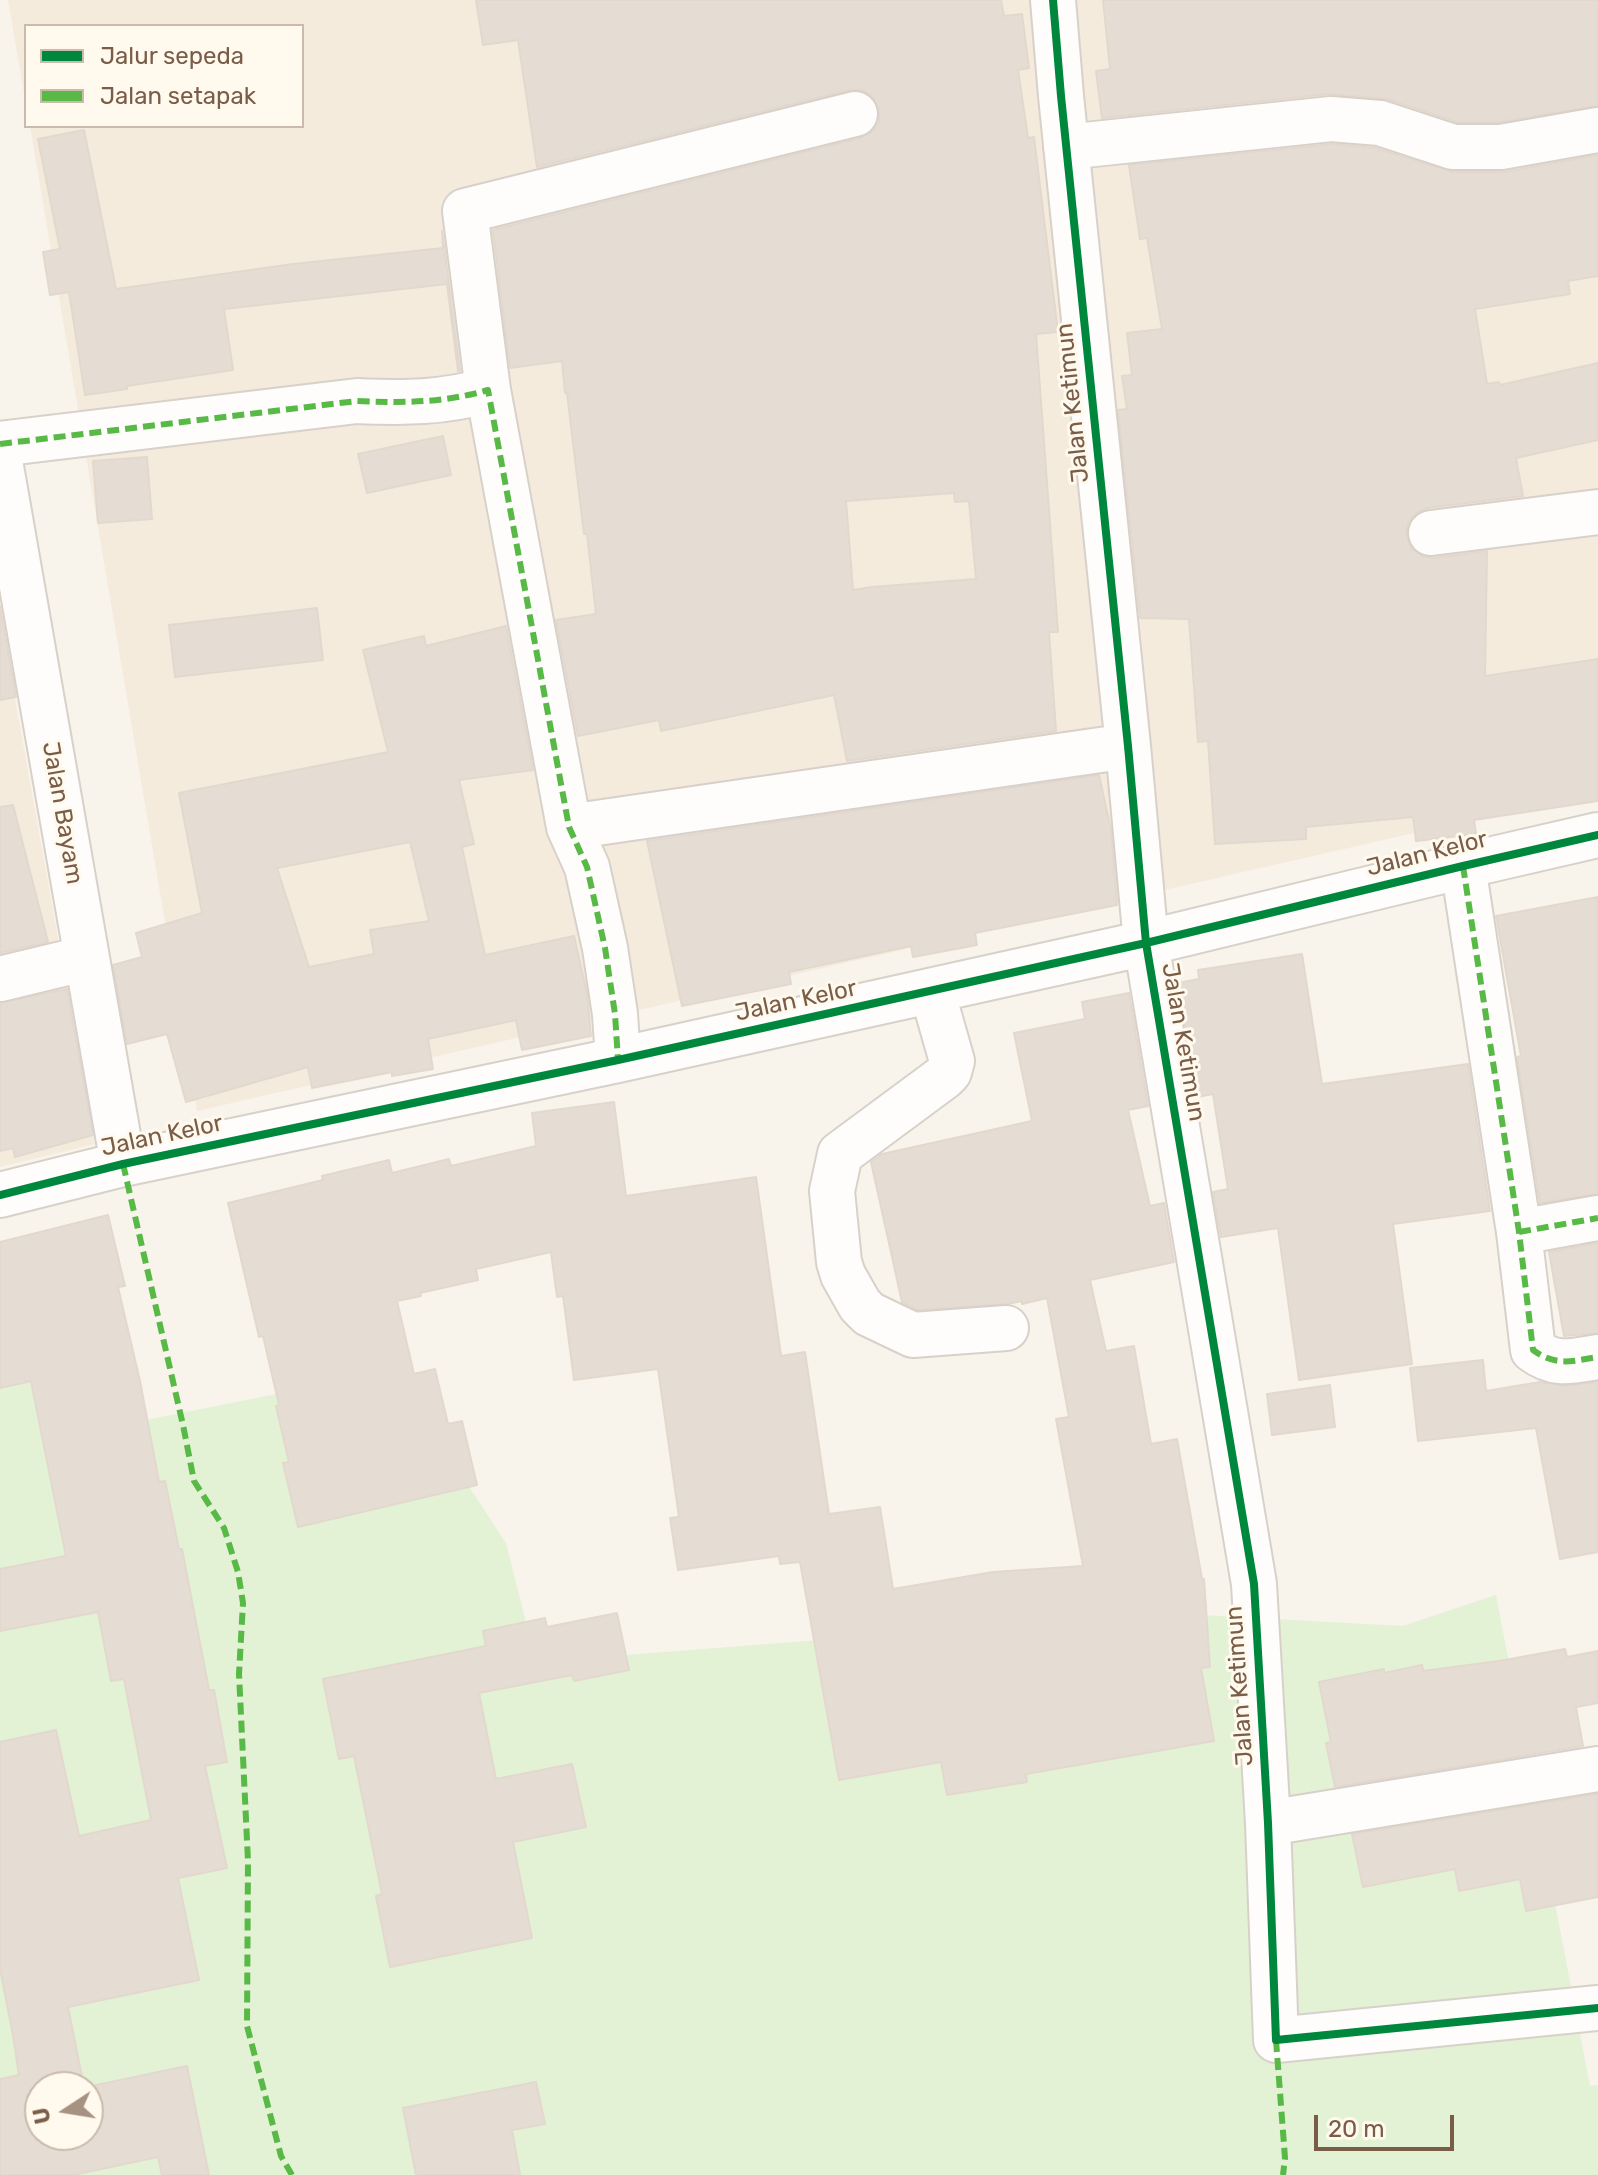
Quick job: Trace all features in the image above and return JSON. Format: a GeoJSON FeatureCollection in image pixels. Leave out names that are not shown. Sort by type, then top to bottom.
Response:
{"type":"FeatureCollection","features":[{"type":"Feature","properties":{"kind":"street","name":"Jalan Ketimun"},"geometry":{"type":"LineString","coordinates":[[1053,0],[1146,943],[1254,1584],[1268,1823],[1276,2040],[1598,2008]]}},
{"type":"Feature","properties":{"kind":"street"},"geometry":{"type":"LineString","coordinates":[[618,1060],[605,948],[587,867],[569,827],[488,390],[465,211],[855,114]]}},
{"type":"Feature","properties":{"kind":"street"},"geometry":{"type":"LineString","coordinates":[[1066,147],[1331,119],[1380,123],[1453,147],[1501,147],[1598,130]]}},
{"type":"Feature","properties":{"kind":"street"},"geometry":{"type":"LineString","coordinates":[[0,444],[357,401],[413,403],[465,397],[488,390]]}},
{"type":"Feature","properties":{"kind":"street","name":"Jalan Bayam"},"geometry":{"type":"LineString","coordinates":[[0,461],[123,1164]]}},
{"type":"Feature","properties":{"kind":"street"},"geometry":{"type":"LineString","coordinates":[[1431,533],[1598,512]]}},
{"type":"Feature","properties":{"kind":"street"},"geometry":{"type":"LineString","coordinates":[[569,827],[1128,746]]}},
{"type":"Feature","properties":{"kind":"street","name":"Jalan Kelor"},"geometry":{"type":"LineString","coordinates":[[0,1195],[123,1164],[618,1060],[1146,943],[1598,835]]}},
{"type":"Feature","properties":{"kind":"street"},"geometry":{"type":"LineString","coordinates":[[1463,866],[1519,1232],[1533,1350],[1547,1360],[1568,1362],[1598,1357]]}},
{"type":"Feature","properties":{"kind":"street"},"geometry":{"type":"LineString","coordinates":[[0,979],[87,958]]}},
{"type":"Feature","properties":{"kind":"street"},"geometry":{"type":"LineString","coordinates":[[932,991],[952,1061],[951,1068],[944,1077],[840,1154],[832,1191],[841,1269],[869,1314],[913,1335],[1006,1328]]}},
{"type":"Feature","properties":{"kind":"street"},"geometry":{"type":"LineString","coordinates":[[1519,1232],[1598,1218]]}},
{"type":"Feature","properties":{"kind":"street"},"geometry":{"type":"LineString","coordinates":[[1268,1823],[1598,1769]]}},
{"type":"Feature","properties":{"kind":"shaded area"},"geometry":{"type":"Polygon","coordinates":[[[8,0],[1598,0],[1598,791],[197,1111],[30,128],[304,128],[304,24],[24,24],[24,93],[8,0]]]}},
{"type":"Feature","properties":{"kind":"shaded area"},"geometry":{"type":"Polygon","coordinates":[[[0,615],[95,1144],[0,1167],[0,615]]]}},
{"type":"Feature","properties":{"kind":"green space"},"geometry":{"type":"Polygon","coordinates":[[[0,1333],[75,1434],[393,1371],[506,1543],[536,1662],[1166,1613],[1403,1626],[1496,1595],[1590,2086],[1598,2085],[1598,2175],[0,2175],[0,1333]]]}},
{"type":"Feature","properties":{"kind":"building"},"geometry":{"type":"Polygon","coordinates":[[[476,0],[1001,0],[1004,16],[1022,14],[1029,68],[1018,70],[1028,138],[1034,137],[1058,332],[1036,334],[1058,632],[1049,632],[1056,731],[847,761],[834,695],[661,731],[659,720],[578,736],[556,620],[596,614],[562,361],[510,368],[493,230],[861,138],[873,131],[879,122],[879,109],[872,96],[861,90],[849,90],[537,167],[518,40],[483,45],[476,0]],[[954,493],[846,501],[853,590],[976,579],[969,501],[955,502],[954,493]]]}},
{"type":"Feature","properties":{"kind":"building"},"geometry":{"type":"Polygon","coordinates":[[[1103,0],[1598,0],[1598,106],[1499,122],[1457,122],[1387,99],[1329,94],[1102,118],[1096,71],[1110,69],[1103,0]]]}},
{"type":"Feature","properties":{"kind":"building"},"geometry":{"type":"Polygon","coordinates":[[[84,130],[116,289],[293,264],[443,248],[442,231],[460,371],[447,284],[224,309],[233,370],[85,395],[69,292],[50,295],[43,252],[60,249],[38,139],[84,130]]]}},
{"type":"Feature","properties":{"kind":"building"},"geometry":{"type":"Polygon","coordinates":[[[1331,144],[1375,148],[1453,172],[1505,172],[1598,155],[1598,276],[1568,281],[1570,294],[1475,309],[1487,384],[1499,382],[1500,385],[1598,363],[1598,440],[1516,458],[1523,496],[1427,508],[1415,514],[1408,523],[1406,535],[1412,549],[1422,556],[1434,558],[1487,551],[1485,676],[1598,659],[1598,801],[1474,820],[1476,834],[1416,841],[1413,817],[1306,827],[1306,839],[1215,844],[1208,741],[1198,742],[1189,619],[1140,618],[1118,410],[1127,409],[1122,376],[1132,375],[1127,333],[1162,329],[1147,238],[1140,239],[1129,165],[1331,144]]]}},
{"type":"Feature","properties":{"kind":"building"},"geometry":{"type":"Polygon","coordinates":[[[443,436],[451,475],[367,493],[358,454],[443,436]]]}},
{"type":"Feature","properties":{"kind":"building"},"geometry":{"type":"Polygon","coordinates":[[[147,457],[152,519],[98,523],[93,461],[147,457]]]}},
{"type":"Feature","properties":{"kind":"building"},"geometry":{"type":"Polygon","coordinates":[[[0,606],[16,697],[0,700],[0,606]]]}},
{"type":"Feature","properties":{"kind":"building"},"geometry":{"type":"Polygon","coordinates":[[[317,608],[323,660],[175,677],[169,625],[317,608]]]}},
{"type":"Feature","properties":{"kind":"building"},"geometry":{"type":"Polygon","coordinates":[[[506,626],[533,770],[459,780],[474,844],[462,847],[485,955],[574,936],[587,993],[591,1036],[522,1050],[516,1020],[428,1039],[433,1069],[392,1076],[392,1072],[312,1088],[308,1067],[186,1102],[167,1034],[127,1044],[113,965],[142,957],[136,933],[202,913],[179,793],[388,752],[363,650],[424,636],[426,646],[506,626]],[[410,842],[277,868],[309,967],[374,954],[370,930],[429,921],[410,842]]]}},
{"type":"Feature","properties":{"kind":"building"},"geometry":{"type":"Polygon","coordinates":[[[1099,775],[1111,830],[1117,905],[975,933],[977,945],[913,957],[911,946],[789,972],[791,984],[682,1006],[647,841],[1099,775]]]}},
{"type":"Feature","properties":{"kind":"building"},"geometry":{"type":"Polygon","coordinates":[[[13,805],[48,942],[0,953],[0,807],[13,805]]]}},
{"type":"Feature","properties":{"kind":"building"},"geometry":{"type":"Polygon","coordinates":[[[1598,897],[1598,1194],[1540,1203],[1517,1057],[1521,1056],[1496,916],[1598,897]]]}},
{"type":"Feature","properties":{"kind":"building"},"geometry":{"type":"Polygon","coordinates":[[[1302,954],[1322,1084],[1468,1064],[1490,1211],[1393,1224],[1412,1364],[1299,1380],[1278,1228],[1221,1237],[1213,1192],[1228,1189],[1213,1094],[1197,1097],[1178,983],[1199,979],[1198,970],[1302,954]]]}},
{"type":"Feature","properties":{"kind":"building"},"geometry":{"type":"Polygon","coordinates":[[[67,989],[93,1135],[15,1157],[13,1148],[0,1151],[0,1003],[67,989]]]}},
{"type":"Feature","properties":{"kind":"building"},"geometry":{"type":"Polygon","coordinates":[[[1129,993],[1148,1106],[1128,1110],[1150,1206],[1164,1203],[1174,1262],[1090,1280],[1106,1351],[1134,1346],[1151,1444],[1177,1439],[1204,1579],[1210,1667],[1201,1668],[1214,1741],[1026,1774],[1027,1782],[947,1795],[941,1762],[839,1780],[800,1562],[780,1564],[779,1556],[678,1570],[670,1518],[679,1517],[658,1369],[574,1380],[563,1296],[557,1297],[551,1252],[476,1269],[478,1280],[397,1301],[414,1374],[435,1369],[448,1424],[462,1421],[477,1485],[298,1527],[283,1463],[289,1462],[276,1406],[279,1405],[263,1336],[259,1337],[228,1203],[389,1160],[392,1173],[449,1159],[451,1166],[536,1146],[532,1113],[614,1102],[626,1196],[756,1177],[781,1356],[805,1352],[829,1514],[880,1507],[893,1589],[993,1572],[1083,1566],[1056,1419],[1069,1417],[1047,1298],[1022,1304],[1022,1301],[918,1310],[902,1302],[871,1162],[882,1154],[1032,1121],[1014,1033],[1085,1019],[1082,1002],[1129,993]]]}},
{"type":"Feature","properties":{"kind":"building"},"geometry":{"type":"Polygon","coordinates":[[[108,1215],[125,1286],[118,1287],[159,1482],[165,1481],[179,1549],[182,1549],[209,1690],[214,1690],[227,1762],[205,1766],[227,1868],[178,1878],[199,1980],[68,2007],[81,2071],[24,2071],[24,2151],[104,2151],[104,2083],[187,2066],[209,2175],[162,2175],[158,2157],[73,2175],[0,2175],[0,2079],[19,2075],[0,1969],[0,1742],[56,1730],[79,1836],[151,1820],[124,1679],[111,1681],[98,1612],[0,1631],[0,1569],[66,1556],[31,1381],[0,1388],[0,1242],[108,1215]]]}},
{"type":"Feature","properties":{"kind":"building"},"geometry":{"type":"Polygon","coordinates":[[[1598,1243],[1598,1333],[1564,1336],[1549,1252],[1598,1243]]]}},
{"type":"Feature","properties":{"kind":"building"},"geometry":{"type":"Polygon","coordinates":[[[1483,1360],[1486,1391],[1540,1382],[1565,1386],[1598,1382],[1598,1552],[1560,1559],[1536,1428],[1418,1441],[1410,1368],[1483,1360]]]}},
{"type":"Feature","properties":{"kind":"building"},"geometry":{"type":"Polygon","coordinates":[[[1330,1385],[1335,1427],[1272,1435],[1267,1394],[1330,1385]]]}},
{"type":"Feature","properties":{"kind":"building"},"geometry":{"type":"Polygon","coordinates":[[[617,1613],[629,1670],[574,1681],[572,1675],[479,1693],[496,1779],[572,1764],[586,1827],[513,1842],[532,1938],[390,1967],[376,1896],[382,1894],[354,1756],[339,1759],[323,1679],[486,1646],[483,1631],[545,1618],[547,1627],[617,1613]]]}},
{"type":"Feature","properties":{"kind":"building"},"geometry":{"type":"Polygon","coordinates":[[[1565,1649],[1567,1657],[1598,1651],[1598,1703],[1576,1707],[1583,1746],[1335,1787],[1326,1743],[1331,1742],[1319,1682],[1384,1669],[1384,1673],[1422,1665],[1423,1671],[1565,1649]]]}},
{"type":"Feature","properties":{"kind":"building"},"geometry":{"type":"Polygon","coordinates":[[[1598,1794],[1598,1897],[1526,1911],[1520,1879],[1459,1891],[1455,1869],[1363,1887],[1352,1834],[1598,1794]]]}},
{"type":"Feature","properties":{"kind":"building"},"geometry":{"type":"Polygon","coordinates":[[[536,2082],[545,2124],[512,2130],[520,2175],[416,2175],[403,2108],[536,2082]]]}},
{"type":"Feature","properties":{"kind":"marked path"},"geometry":{"type":"LineString","coordinates":[[0,444],[357,401],[439,400],[488,390],[569,827],[587,867],[605,948],[618,1060]]}},
{"type":"Feature","properties":{"kind":"marked path"},"geometry":{"type":"LineString","coordinates":[[1463,866],[1519,1232],[1533,1350],[1557,1361],[1598,1357]]}},
{"type":"Feature","properties":{"kind":"marked path"},"geometry":{"type":"LineString","coordinates":[[123,1164],[194,1481],[224,1528],[238,1572],[243,1603],[239,1674],[248,1861],[247,2026],[281,2156],[292,2175]]}},
{"type":"Feature","properties":{"kind":"marked path"},"geometry":{"type":"LineString","coordinates":[[1519,1232],[1598,1218]]}},
{"type":"Feature","properties":{"kind":"marked path"},"geometry":{"type":"LineString","coordinates":[[1276,2040],[1285,2158],[1283,2175]]}},
{"type":"Feature","properties":{"kind":"cycle path"},"geometry":{"type":"LineString","coordinates":[[1053,0],[1146,943],[1254,1584],[1268,1823],[1276,2040],[1598,2008]]}},
{"type":"Feature","properties":{"kind":"cycle path"},"geometry":{"type":"LineString","coordinates":[[0,1195],[123,1164],[618,1060],[1146,943],[1598,835]]}}]}
